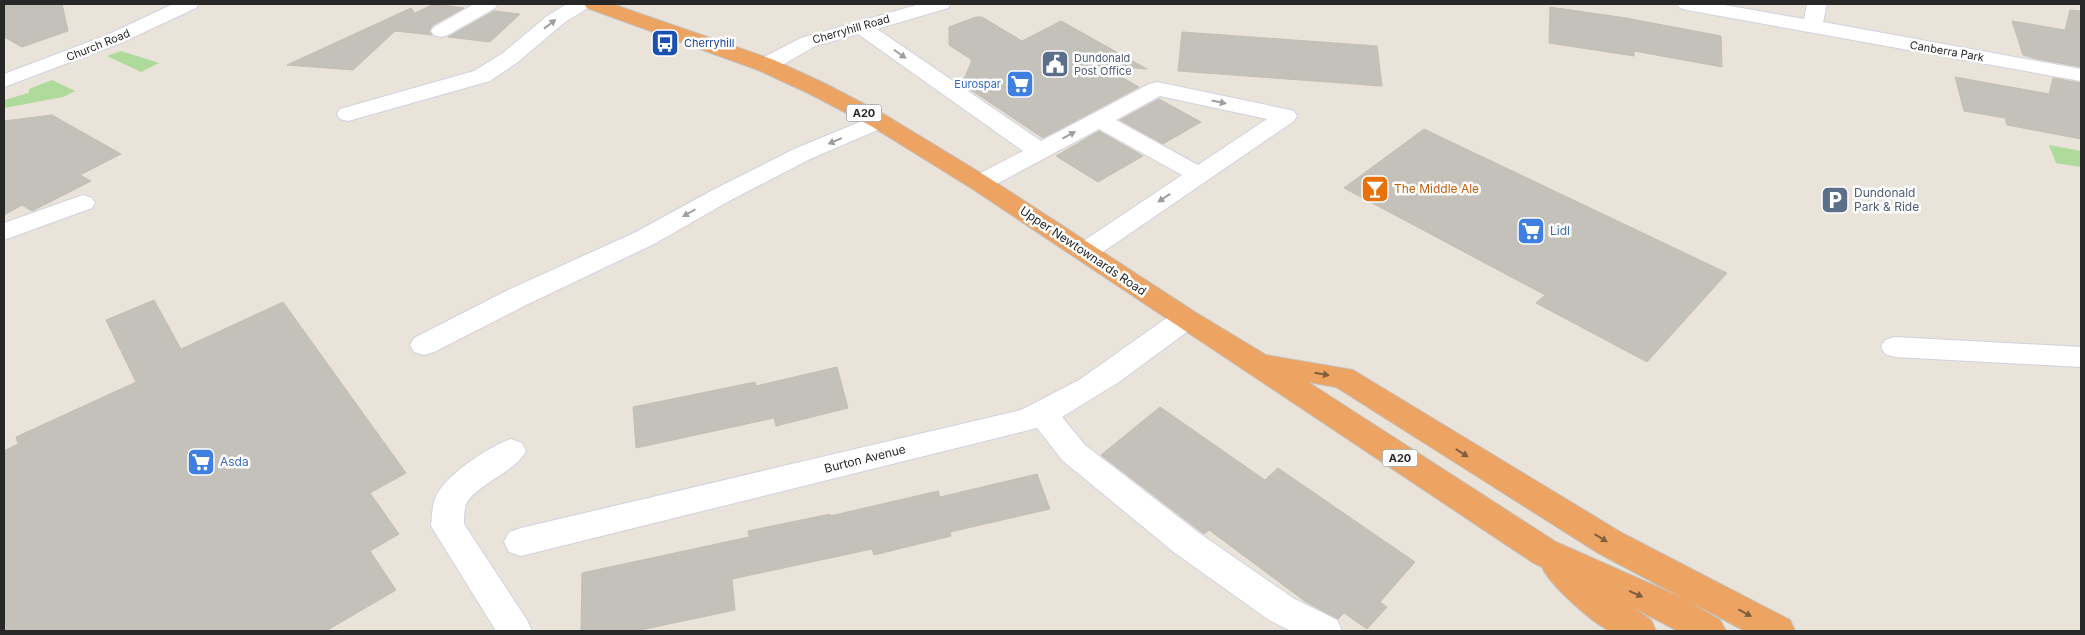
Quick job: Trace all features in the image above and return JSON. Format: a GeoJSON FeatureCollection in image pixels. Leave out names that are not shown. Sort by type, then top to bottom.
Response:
{"type":"FeatureCollection","features":[{"type":"Feature","properties":{"kind":"highway","name":"Upper Newtownards Road"},"geometry":{"type":"LineString","coordinates":[[594,4],[766,65],[818,89],[879,121],[980,183],[1185,319],[1256,363],[1544,552],[1673,610],[1708,631]]}},
{"type":"Feature","properties":{"kind":"highway"},"geometry":{"type":"LineString","coordinates":[[1256,363],[1343,378],[1610,543],[1778,631]]}},
{"type":"Feature","properties":{"kind":"highway","name":"Upper Newtownards Road"},"geometry":{"type":"LineString","coordinates":[[1544,552],[1598,603],[1639,631]]}},
{"type":"Feature","properties":{"kind":"street","name":"Church Road"},"geometry":{"type":"LineString","coordinates":[[4,81],[114,39],[189,4]]}},
{"type":"Feature","properties":{"kind":"street"},"geometry":{"type":"LineString","coordinates":[[441,31],[488,4]]}},
{"type":"Feature","properties":{"kind":"street"},"geometry":{"type":"LineString","coordinates":[[348,114],[482,76],[501,67],[523,50],[552,22],[581,4]]}},
{"type":"Feature","properties":{"kind":"street","name":"Cherryhill Road"},"geometry":{"type":"LineString","coordinates":[[766,65],[808,42],[941,4]]}},
{"type":"Feature","properties":{"kind":"street"},"geometry":{"type":"LineString","coordinates":[[1687,4],[1812,26],[1817,4]]}},
{"type":"Feature","properties":{"kind":"street"},"geometry":{"type":"LineString","coordinates":[[860,26],[1039,151]]}},
{"type":"Feature","properties":{"kind":"street","name":"Canberra Park"},"geometry":{"type":"LineString","coordinates":[[1812,26],[2081,75]]}},
{"type":"Feature","properties":{"kind":"street"},"geometry":{"type":"LineString","coordinates":[[980,183],[1157,89],[1286,116],[1085,252]]}},
{"type":"Feature","properties":{"kind":"street"},"geometry":{"type":"LineString","coordinates":[[1099,120],[1199,175]]}},
{"type":"Feature","properties":{"kind":"street"},"geometry":{"type":"LineString","coordinates":[[424,345],[516,298],[645,238],[720,196],[802,154],[879,121]]}},
{"type":"Feature","properties":{"kind":"street"},"geometry":{"type":"LineString","coordinates":[[4,232],[83,203]]}},
{"type":"Feature","properties":{"kind":"street","name":"Burton Avenue"},"geometry":{"type":"LineString","coordinates":[[521,542],[1027,420],[1043,414],[1097,382],[1185,319]]}},
{"type":"Feature","properties":{"kind":"street"},"geometry":{"type":"LineString","coordinates":[[1894,347],[2079,359]]}},
{"type":"Feature","properties":{"kind":"street"},"geometry":{"type":"LineString","coordinates":[[1043,414],[1074,453],[1188,543],[1281,609],[1325,631]]}},
{"type":"Feature","properties":{"kind":"street"},"geometry":{"type":"LineString","coordinates":[[511,450],[466,483],[451,499],[447,526],[515,631]]}},
{"type":"Feature","properties":{"kind":"green space"},"geometry":{"type":"Polygon","coordinates":[[[121,51],[159,63],[141,72],[107,56],[121,51]]]}},
{"type":"Feature","properties":{"kind":"green space"},"geometry":{"type":"Polygon","coordinates":[[[52,80],[75,91],[63,97],[4,108],[4,100],[29,93],[29,89],[52,80]]]}},
{"type":"Feature","properties":{"kind":"green space"},"geometry":{"type":"Polygon","coordinates":[[[2049,145],[2081,151],[2081,167],[2056,163],[2049,145]]]}},
{"type":"Feature","properties":{"kind":"building"},"geometry":{"type":"Polygon","coordinates":[[[4,4],[62,4],[68,31],[22,47],[4,37],[4,4]]]}},
{"type":"Feature","properties":{"kind":"building"},"geometry":{"type":"Polygon","coordinates":[[[434,4],[464,8],[433,25],[429,31],[432,35],[395,31],[353,70],[287,65],[411,8],[414,12],[413,14],[434,4]]]}},
{"type":"Feature","properties":{"kind":"building"},"geometry":{"type":"Polygon","coordinates":[[[1550,7],[1626,18],[1721,36],[1722,67],[1634,51],[1634,56],[1549,43],[1550,7]]]}},
{"type":"Feature","properties":{"kind":"building"},"geometry":{"type":"Polygon","coordinates":[[[2070,10],[2081,11],[2081,67],[2023,55],[2012,21],[2065,30],[2070,10]]]}},
{"type":"Feature","properties":{"kind":"building"},"geometry":{"type":"Polygon","coordinates":[[[494,11],[520,14],[490,42],[448,37],[494,11]]]}},
{"type":"Feature","properties":{"kind":"building"},"geometry":{"type":"Polygon","coordinates":[[[976,17],[982,17],[1022,41],[1061,21],[1147,69],[1100,65],[1139,87],[1043,138],[962,84],[972,60],[949,45],[949,27],[976,17]]]}},
{"type":"Feature","properties":{"kind":"building"},"geometry":{"type":"Polygon","coordinates":[[[1182,32],[1377,46],[1382,86],[1178,71],[1182,32]]]}},
{"type":"Feature","properties":{"kind":"building"},"geometry":{"type":"Polygon","coordinates":[[[1955,77],[2049,94],[2053,78],[2081,83],[2081,139],[2007,125],[2005,118],[1964,111],[1955,77]]]}},
{"type":"Feature","properties":{"kind":"building"},"geometry":{"type":"Polygon","coordinates":[[[1159,99],[1201,122],[1163,144],[1120,120],[1159,99]]]}},
{"type":"Feature","properties":{"kind":"building"},"geometry":{"type":"Polygon","coordinates":[[[52,115],[121,154],[80,175],[91,181],[32,211],[22,205],[4,215],[4,121],[52,115]]]}},
{"type":"Feature","properties":{"kind":"building","name":"Lidl"},"geometry":{"type":"Polygon","coordinates":[[[1424,129],[1727,273],[1647,362],[1536,303],[1545,295],[1344,188],[1424,129]]]}},
{"type":"Feature","properties":{"kind":"building"},"geometry":{"type":"Polygon","coordinates":[[[1099,131],[1143,156],[1098,182],[1056,156],[1099,131]]]}},
{"type":"Feature","properties":{"kind":"building","name":"Asda"},"geometry":{"type":"Polygon","coordinates":[[[154,300],[181,349],[283,302],[406,473],[370,493],[399,534],[370,551],[396,590],[326,631],[4,631],[4,451],[18,444],[16,437],[136,382],[106,320],[154,300]]]}},
{"type":"Feature","properties":{"kind":"building"},"geometry":{"type":"Polygon","coordinates":[[[837,367],[848,408],[776,426],[774,418],[636,448],[633,407],[755,382],[756,386],[837,367]]]}},
{"type":"Feature","properties":{"kind":"building"},"geometry":{"type":"Polygon","coordinates":[[[1160,407],[1265,480],[1278,468],[1415,562],[1380,602],[1387,607],[1367,629],[1344,613],[1338,619],[1306,602],[1209,530],[1204,534],[1101,455],[1160,407]]]}},
{"type":"Feature","properties":{"kind":"building"},"geometry":{"type":"Polygon","coordinates":[[[1037,474],[1050,509],[950,532],[951,536],[874,555],[872,549],[732,579],[735,610],[636,631],[581,631],[582,573],[749,537],[748,531],[830,514],[830,516],[938,491],[940,497],[1037,474]]]}},
{"type":"Feature","properties":{"kind":"place","name":"Cherryhill"},"geometry":{"type":"Point","coordinates":[665,43]}},
{"type":"Feature","properties":{"kind":"place","name":"Dundonald Post Office"},"geometry":{"type":"Point","coordinates":[1055,64]}},
{"type":"Feature","properties":{"kind":"place","name":"Eurospar"},"geometry":{"type":"Point","coordinates":[1020,84]}},
{"type":"Feature","properties":{"kind":"place","name":"The Middle Ale"},"geometry":{"type":"Point","coordinates":[1375,189]}},
{"type":"Feature","properties":{"kind":"place","name":"Dundonald Park & Ride"},"geometry":{"type":"Point","coordinates":[1835,200]}},
{"type":"Feature","properties":{"kind":"place","name":"Lidl"},"geometry":{"type":"Point","coordinates":[1531,231]}},
{"type":"Feature","properties":{"kind":"place","name":"Asda"},"geometry":{"type":"Point","coordinates":[201,462]}}]}
